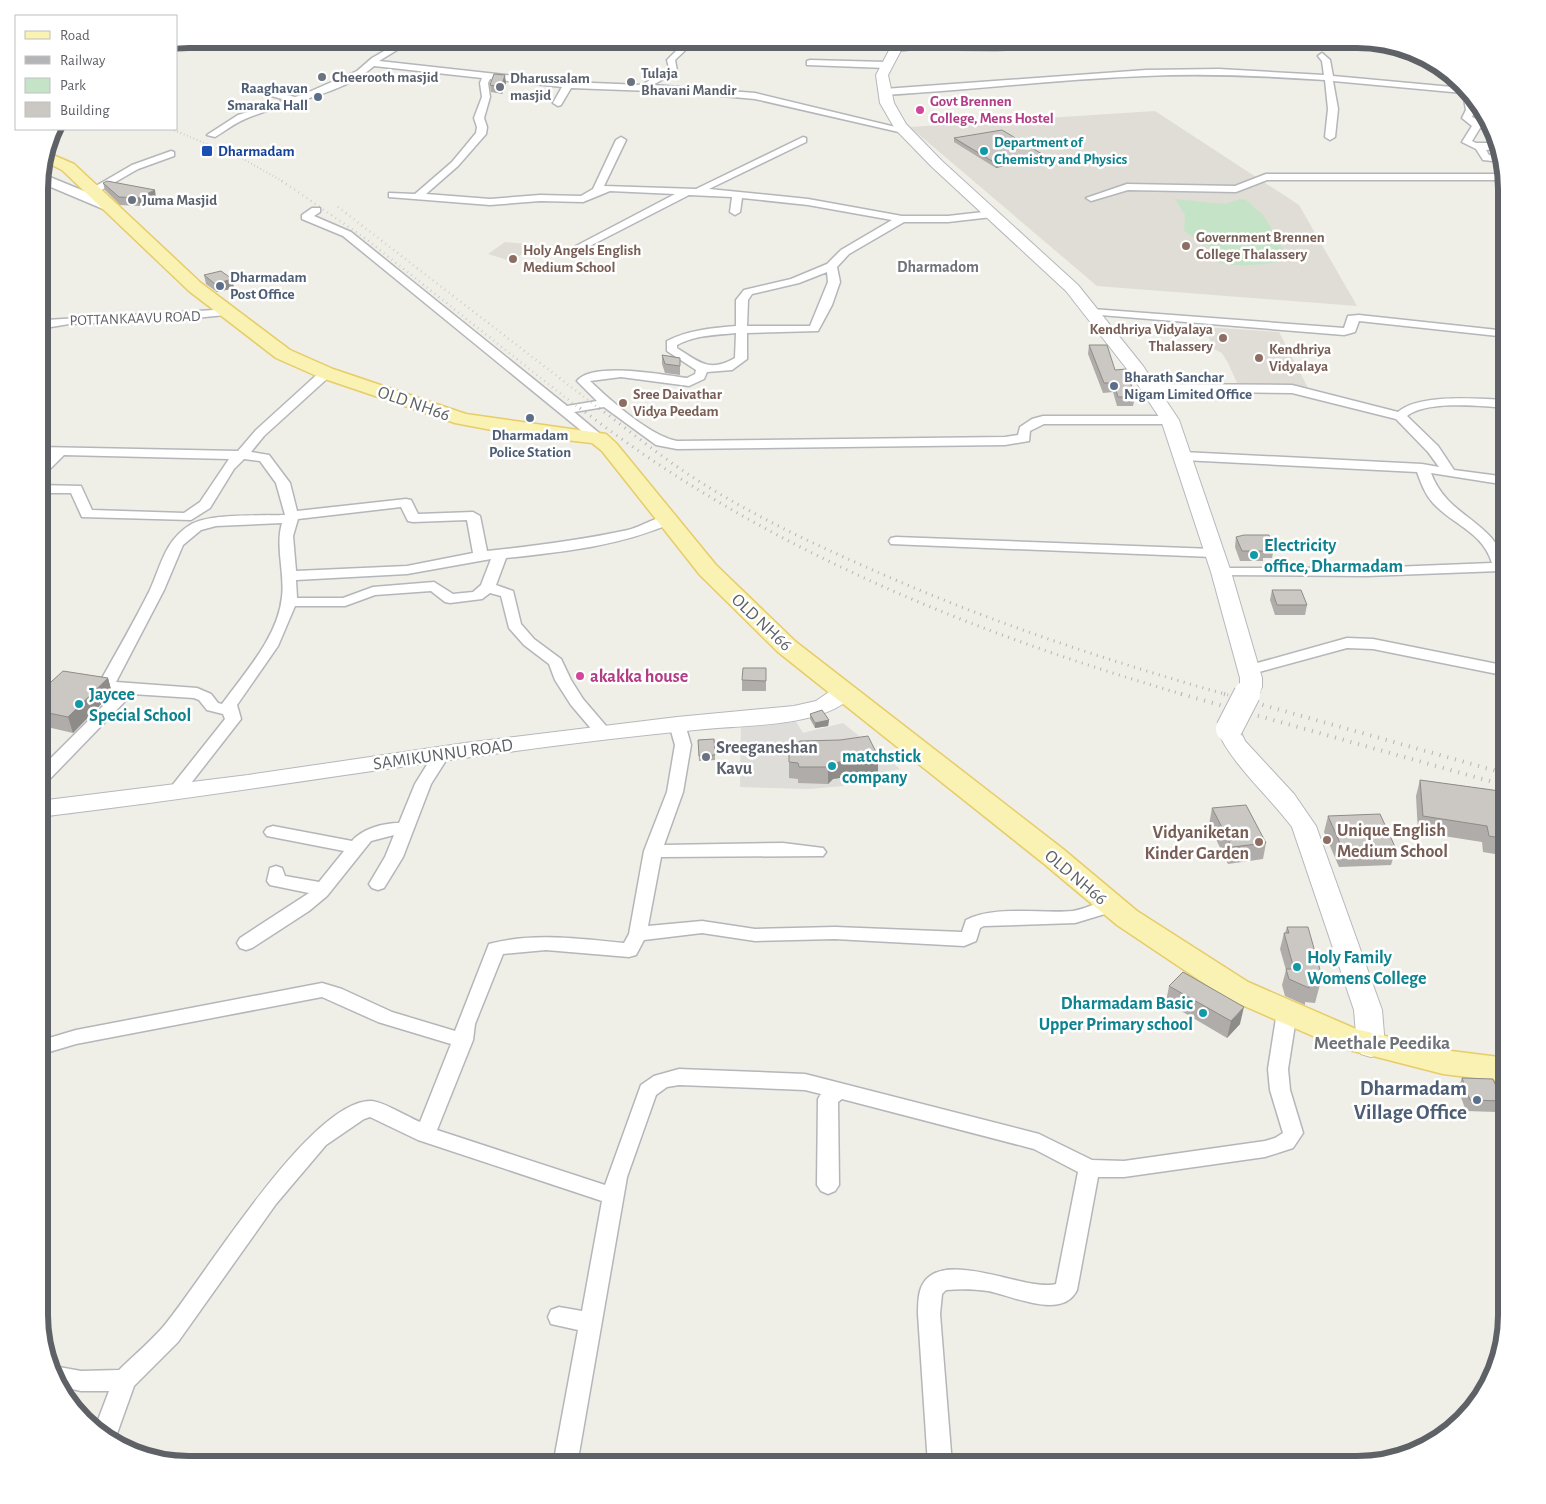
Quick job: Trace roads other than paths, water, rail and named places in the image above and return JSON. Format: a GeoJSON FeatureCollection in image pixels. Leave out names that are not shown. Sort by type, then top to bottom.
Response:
{"type":"FeatureCollection","features":[{"type":"Feature","properties":{"kind":"main road"},"geometry":{"type":"LineString","coordinates":[[895,48],[882,75],[884,92],[892,115],[903,130],[1072,288],[1149,388],[1170,420],[1213,553],[1221,572],[1250,679],[1230,729],[1234,743],[1285,800],[1304,826],[1368,1010],[1370,1046]]}},
{"type":"Feature","properties":{"kind":"main road","name":"OLD NH66"},"geometry":{"type":"LineString","coordinates":[[51,159],[68,167],[196,287],[231,312],[283,354],[326,373],[462,419],[513,428],[599,438],[708,570],[788,647],[1053,856],[1112,906],[1237,990],[1370,1046],[1443,1062],[1498,1069]]}},
{"type":"Feature","properties":{"kind":"main road","name":"SAMIKUNNU ROAD"},"geometry":{"type":"LineString","coordinates":[[48,808],[248,783],[442,754],[677,724],[794,713],[824,706],[844,692]]}},
{"type":"Feature","properties":{"kind":"street"},"geometry":{"type":"LineString","coordinates":[[212,130],[222,128],[241,117],[297,100],[337,84],[360,73],[384,54],[395,48]]}},
{"type":"Feature","properties":{"kind":"street"},"geometry":{"type":"LineString","coordinates":[[643,88],[674,69],[671,60],[684,48]]}},
{"type":"Feature","properties":{"kind":"street"},"geometry":{"type":"LineString","coordinates":[[373,53],[384,54]]}},
{"type":"Feature","properties":{"kind":"street"},"geometry":{"type":"LineString","coordinates":[[1322,56],[1326,60],[1333,109],[1330,138]]}},
{"type":"Feature","properties":{"kind":"street"},"geometry":{"type":"LineString","coordinates":[[372,63],[568,85],[755,96],[903,130]]}},
{"type":"Feature","properties":{"kind":"street"},"geometry":{"type":"LineString","coordinates":[[810,64],[886,65]]}},
{"type":"Feature","properties":{"kind":"street"},"geometry":{"type":"LineString","coordinates":[[884,92],[943,90],[1062,78],[1182,72],[1274,72],[1328,80],[1457,89]]}},
{"type":"Feature","properties":{"kind":"street"},"geometry":{"type":"LineString","coordinates":[[418,196],[455,164],[481,134],[482,127],[479,118],[486,97],[484,83],[487,77]]}},
{"type":"Feature","properties":{"kind":"street"},"geometry":{"type":"LineString","coordinates":[[558,103],[568,85]]}},
{"type":"Feature","properties":{"kind":"street"},"geometry":{"type":"LineString","coordinates":[[268,92],[297,100]]}},
{"type":"Feature","properties":{"kind":"street"},"geometry":{"type":"LineString","coordinates":[[1470,102],[1471,110],[1467,118],[1481,125],[1466,140],[1470,145],[1492,146]]}},
{"type":"Feature","properties":{"kind":"street"},"geometry":{"type":"LineString","coordinates":[[393,195],[490,202],[540,198],[580,204],[597,191],[621,140]]}},
{"type":"Feature","properties":{"kind":"street"},"geometry":{"type":"LineString","coordinates":[[698,191],[803,140]]}},
{"type":"Feature","properties":{"kind":"street"},"geometry":{"type":"LineString","coordinates":[[1481,146],[1481,150],[1486,158],[1495,159]]}},
{"type":"Feature","properties":{"kind":"street"},"geometry":{"type":"LineString","coordinates":[[94,190],[141,164],[171,154]]}},
{"type":"Feature","properties":{"kind":"street"},"geometry":{"type":"LineString","coordinates":[[1091,198],[1127,187],[1236,189],[1266,177],[1498,177]]}},
{"type":"Feature","properties":{"kind":"street"},"geometry":{"type":"LineString","coordinates":[[48,180],[113,208]]}},
{"type":"Feature","properties":{"kind":"street"},"geometry":{"type":"LineString","coordinates":[[597,191],[618,188],[698,191],[808,202],[902,219],[948,219],[992,214]]}},
{"type":"Feature","properties":{"kind":"street"},"geometry":{"type":"LineString","coordinates":[[580,248],[612,233],[687,191]]}},
{"type":"Feature","properties":{"kind":"street"},"geometry":{"type":"LineString","coordinates":[[735,212],[737,195]]}},
{"type":"Feature","properties":{"kind":"street"},"geometry":{"type":"LineString","coordinates":[[316,210],[306,217],[347,234],[599,438]]}},
{"type":"Feature","properties":{"kind":"street"},"geometry":{"type":"LineString","coordinates":[[831,266],[834,282],[826,305],[814,329],[740,330],[703,333],[675,340],[671,343],[671,349],[702,369],[728,367],[738,362],[741,359],[740,330],[742,300],[748,292],[796,281],[831,266],[845,252],[902,219]]}},
{"type":"Feature","properties":{"kind":"street","name":"POTTANKAAVU ROAD"},"geometry":{"type":"LineString","coordinates":[[48,324],[101,318],[188,318],[231,312]]}},
{"type":"Feature","properties":{"kind":"street"},"geometry":{"type":"LineString","coordinates":[[1092,312],[1344,332],[1351,330],[1352,318],[1359,318],[1498,333]]}},
{"type":"Feature","properties":{"kind":"street"},"geometry":{"type":"LineString","coordinates":[[702,369],[700,376],[689,382],[621,373],[590,376],[583,381],[606,403],[661,442],[677,445],[1005,441],[1024,438],[1024,430],[1030,425],[1043,420],[1170,420]]}},
{"type":"Feature","properties":{"kind":"street"},"geometry":{"type":"LineString","coordinates":[[48,489],[76,489],[86,514],[186,517],[199,513],[222,481],[234,458],[242,455],[260,433],[326,373]]}},
{"type":"Feature","properties":{"kind":"street"},"geometry":{"type":"LineString","coordinates":[[1149,388],[1292,389],[1400,416],[1434,449],[1450,473]]}},
{"type":"Feature","properties":{"kind":"street"},"geometry":{"type":"LineString","coordinates":[[1400,416],[1402,412],[1411,408],[1427,405],[1470,402],[1498,404]]}},
{"type":"Feature","properties":{"kind":"street"},"geometry":{"type":"LineString","coordinates":[[564,410],[606,403]]}},
{"type":"Feature","properties":{"kind":"street"},"geometry":{"type":"LineString","coordinates":[[48,450],[242,455],[264,458],[284,483],[292,517],[287,554],[290,576],[288,602],[269,649],[230,705],[233,719],[175,792]]}},
{"type":"Feature","properties":{"kind":"street"},"geometry":{"type":"LineString","coordinates":[[48,463],[61,451]]}},
{"type":"Feature","properties":{"kind":"street"},"geometry":{"type":"LineString","coordinates":[[1183,456],[1422,468],[1483,480],[1498,481]]}},
{"type":"Feature","properties":{"kind":"street"},"geometry":{"type":"LineString","coordinates":[[1422,468],[1439,501],[1485,536],[1497,552],[1498,557]]}},
{"type":"Feature","properties":{"kind":"street"},"geometry":{"type":"LineString","coordinates":[[107,684],[158,590],[167,562],[177,542],[196,527],[216,522],[292,517],[318,511],[406,503],[413,518],[473,516],[481,556]]}},
{"type":"Feature","properties":{"kind":"street"},"geometry":{"type":"LineString","coordinates":[[290,576],[399,570],[481,556],[566,547],[614,539],[642,531],[667,520]]}},
{"type":"Feature","properties":{"kind":"street"},"geometry":{"type":"LineString","coordinates":[[896,541],[1213,553]]}},
{"type":"Feature","properties":{"kind":"street"},"geometry":{"type":"LineString","coordinates":[[288,602],[345,602],[373,591],[434,586],[450,600],[477,596],[488,586],[500,554]]}},
{"type":"Feature","properties":{"kind":"street"},"geometry":{"type":"LineString","coordinates":[[1221,572],[1367,572],[1498,567]]}},
{"type":"Feature","properties":{"kind":"street"},"geometry":{"type":"LineString","coordinates":[[391,590],[399,570]]}},
{"type":"Feature","properties":{"kind":"street"},"geometry":{"type":"LineString","coordinates":[[488,586],[508,594],[514,624],[529,642],[556,662],[563,680],[576,702],[605,734]]}},
{"type":"Feature","properties":{"kind":"street"},"geometry":{"type":"LineString","coordinates":[[1250,679],[1346,643],[1372,644],[1498,669]]}},
{"type":"Feature","properties":{"kind":"street"},"geometry":{"type":"LineString","coordinates":[[72,681],[107,684],[128,689],[198,693],[213,707],[230,710]]}},
{"type":"Feature","properties":{"kind":"street"},"geometry":{"type":"LineString","coordinates":[[48,771],[128,689]]}},
{"type":"Feature","properties":{"kind":"street"},"geometry":{"type":"LineString","coordinates":[[425,1134],[463,1040],[465,1024],[496,949],[516,944],[583,946],[629,950],[638,934],[653,851],[676,792],[683,745],[677,724]]}},
{"type":"Feature","properties":{"kind":"street"},"geometry":{"type":"LineString","coordinates":[[378,884],[394,856],[423,784],[442,754]]}},
{"type":"Feature","properties":{"kind":"street"},"geometry":{"type":"LineString","coordinates":[[246,943],[303,907],[323,889],[365,836],[392,829],[404,829]]}},
{"type":"Feature","properties":{"kind":"street"},"geometry":{"type":"LineString","coordinates":[[273,832],[290,837],[337,843],[356,848]]}},
{"type":"Feature","properties":{"kind":"street"},"geometry":{"type":"LineString","coordinates":[[653,851],[783,849],[817,852]]}},
{"type":"Feature","properties":{"kind":"street"},"geometry":{"type":"LineString","coordinates":[[276,872],[276,881],[323,889]]}},
{"type":"Feature","properties":{"kind":"street"},"geometry":{"type":"LineString","coordinates":[[638,934],[702,927],[755,935],[835,933],[964,939],[970,936],[972,925],[981,920],[1075,916],[1112,906]]}},
{"type":"Feature","properties":{"kind":"street"},"geometry":{"type":"LineString","coordinates":[[48,1045],[76,1037],[322,990],[330,991],[404,1025],[463,1040]]}},
{"type":"Feature","properties":{"kind":"street"},"geometry":{"type":"LineString","coordinates":[[567,1456],[617,1177],[648,1090],[661,1081],[679,1077],[805,1082],[986,1126],[1039,1142],[1089,1168],[1124,1169],[1241,1152],[1278,1145],[1291,1139],[1293,1132],[1280,1090],[1278,1069],[1287,1012]]}},
{"type":"Feature","properties":{"kind":"street"},"geometry":{"type":"LineString","coordinates":[[828,1186],[828,1099],[838,1091]]}},
{"type":"Feature","properties":{"kind":"street"},"geometry":{"type":"LineString","coordinates":[[107,1430],[124,1380],[170,1335],[214,1277],[269,1198],[319,1139],[358,1112],[371,1109],[425,1134],[614,1196]]}},
{"type":"Feature","properties":{"kind":"street"},"geometry":{"type":"LineString","coordinates":[[939,1456],[929,1314],[931,1291],[940,1281],[967,1279],[1043,1296],[1060,1294],[1066,1290],[1089,1168]]}},
{"type":"Feature","properties":{"kind":"street"},"geometry":{"type":"LineString","coordinates":[[559,1317],[591,1322]]}},
{"type":"Feature","properties":{"kind":"street"},"geometry":{"type":"LineString","coordinates":[[61,1376],[81,1381],[124,1380]]}},
{"type":"Feature","properties":{"kind":"railway"},"geometry":{"type":"LineString","coordinates":[[173,130],[243,159],[284,182]]}},
{"type":"Feature","properties":{"kind":"railway"},"geometry":{"type":"LineString","coordinates":[[282,181],[366,239],[581,410]]}},
{"type":"Feature","properties":{"kind":"railway"},"geometry":{"type":"LineString","coordinates":[[338,207],[601,410]]}},
{"type":"Feature","properties":{"kind":"railway"},"geometry":{"type":"LineString","coordinates":[[580,408],[649,458],[720,503],[793,543],[869,580],[946,613],[1025,643],[1185,695]]}},
{"type":"Feature","properties":{"kind":"railway"},"geometry":{"type":"LineString","coordinates":[[599,408],[667,460],[710,488],[763,518],[836,554],[946,601],[1039,636],[1133,667],[1228,695]]}},
{"type":"Feature","properties":{"kind":"railway"},"geometry":{"type":"LineString","coordinates":[[1181,694],[1498,783]]}},
{"type":"Feature","properties":{"kind":"railway"},"geometry":{"type":"LineString","coordinates":[[1224,694],[1498,771]]}},
{"type":"Feature","properties":{"kind":"place","name":"Cheerooth masjid"},"geometry":{"type":"Point","coordinates":[322,77]}},
{"type":"Feature","properties":{"kind":"place","name":"Tulaja Bhavani Mandir"},"geometry":{"type":"Point","coordinates":[631,82]}},
{"type":"Feature","properties":{"kind":"place","name":"Dharussalam masjid"},"geometry":{"type":"Point","coordinates":[500,87]}},
{"type":"Feature","properties":{"kind":"place","name":"Raaghavan Smaraka Hall"},"geometry":{"type":"Point","coordinates":[318,97]}},
{"type":"Feature","properties":{"kind":"place","name":"Govt Brennen College, Mens Hostel"},"geometry":{"type":"Point","coordinates":[920,110]}},
{"type":"Feature","properties":{"kind":"place","name":"Dharmadam"},"geometry":{"type":"Point","coordinates":[207,151]}},
{"type":"Feature","properties":{"kind":"place","name":"Department of Chemistry and Physics"},"geometry":{"type":"Point","coordinates":[984,151]}},
{"type":"Feature","properties":{"kind":"place","name":"Juma Masjid"},"geometry":{"type":"Point","coordinates":[132,200]}},
{"type":"Feature","properties":{"kind":"place","name":"Government Brennen College Thalassery"},"geometry":{"type":"Point","coordinates":[1186,246]}},
{"type":"Feature","properties":{"kind":"place","name":"Holy Angels English Medium School"},"geometry":{"type":"Point","coordinates":[513,259]}},
{"type":"Feature","properties":{"kind":"place","name":"Dharmadam Post Office"},"geometry":{"type":"Point","coordinates":[220,286]}},
{"type":"Feature","properties":{"kind":"place","name":"Kendhriya Vidyalaya Thalassery"},"geometry":{"type":"Point","coordinates":[1223,338]}},
{"type":"Feature","properties":{"kind":"place","name":"Kendhriya Vidyalaya"},"geometry":{"type":"Point","coordinates":[1259,358]}},
{"type":"Feature","properties":{"kind":"place","name":"Bharath Sanchar Nigam Limited Office"},"geometry":{"type":"Point","coordinates":[1114,386]}},
{"type":"Feature","properties":{"kind":"place","name":"Sree Daivathar Vidya Peedam"},"geometry":{"type":"Point","coordinates":[623,403]}},
{"type":"Feature","properties":{"kind":"place","name":"Dharmadam Police Station"},"geometry":{"type":"Point","coordinates":[530,418]}},
{"type":"Feature","properties":{"kind":"place","name":"Electricity office, Dharmadam"},"geometry":{"type":"Point","coordinates":[1254,555]}},
{"type":"Feature","properties":{"kind":"place","name":"akakka house"},"geometry":{"type":"Point","coordinates":[580,676]}},
{"type":"Feature","properties":{"kind":"place","name":"Jaycee Special School"},"geometry":{"type":"Point","coordinates":[79,704]}},
{"type":"Feature","properties":{"kind":"place","name":"Sreeganeshan Kavu"},"geometry":{"type":"Point","coordinates":[706,757]}},
{"type":"Feature","properties":{"kind":"place","name":"matchstick company"},"geometry":{"type":"Point","coordinates":[832,766]}},
{"type":"Feature","properties":{"kind":"place","name":"Unique English Medium School"},"geometry":{"type":"Point","coordinates":[1327,840]}},
{"type":"Feature","properties":{"kind":"place","name":"Vidyaniketan Kinder Garden"},"geometry":{"type":"Point","coordinates":[1259,842]}},
{"type":"Feature","properties":{"kind":"place","name":"Holy Family Womens College"},"geometry":{"type":"Point","coordinates":[1297,967]}},
{"type":"Feature","properties":{"kind":"place","name":"Dharmadam Basic Upper Primary school"},"geometry":{"type":"Point","coordinates":[1203,1013]}},
{"type":"Feature","properties":{"kind":"place","name":"Dharmadam Village Office"},"geometry":{"type":"Point","coordinates":[1477,1100]}},
{"type":"Feature","properties":{"kind":"district","name":"Dharmadom"},"geometry":{"type":"Point","coordinates":[938,266]}},
{"type":"Feature","properties":{"kind":"district","name":"Meethale Peedika"},"geometry":{"type":"Point","coordinates":[1382,1042]}}]}
